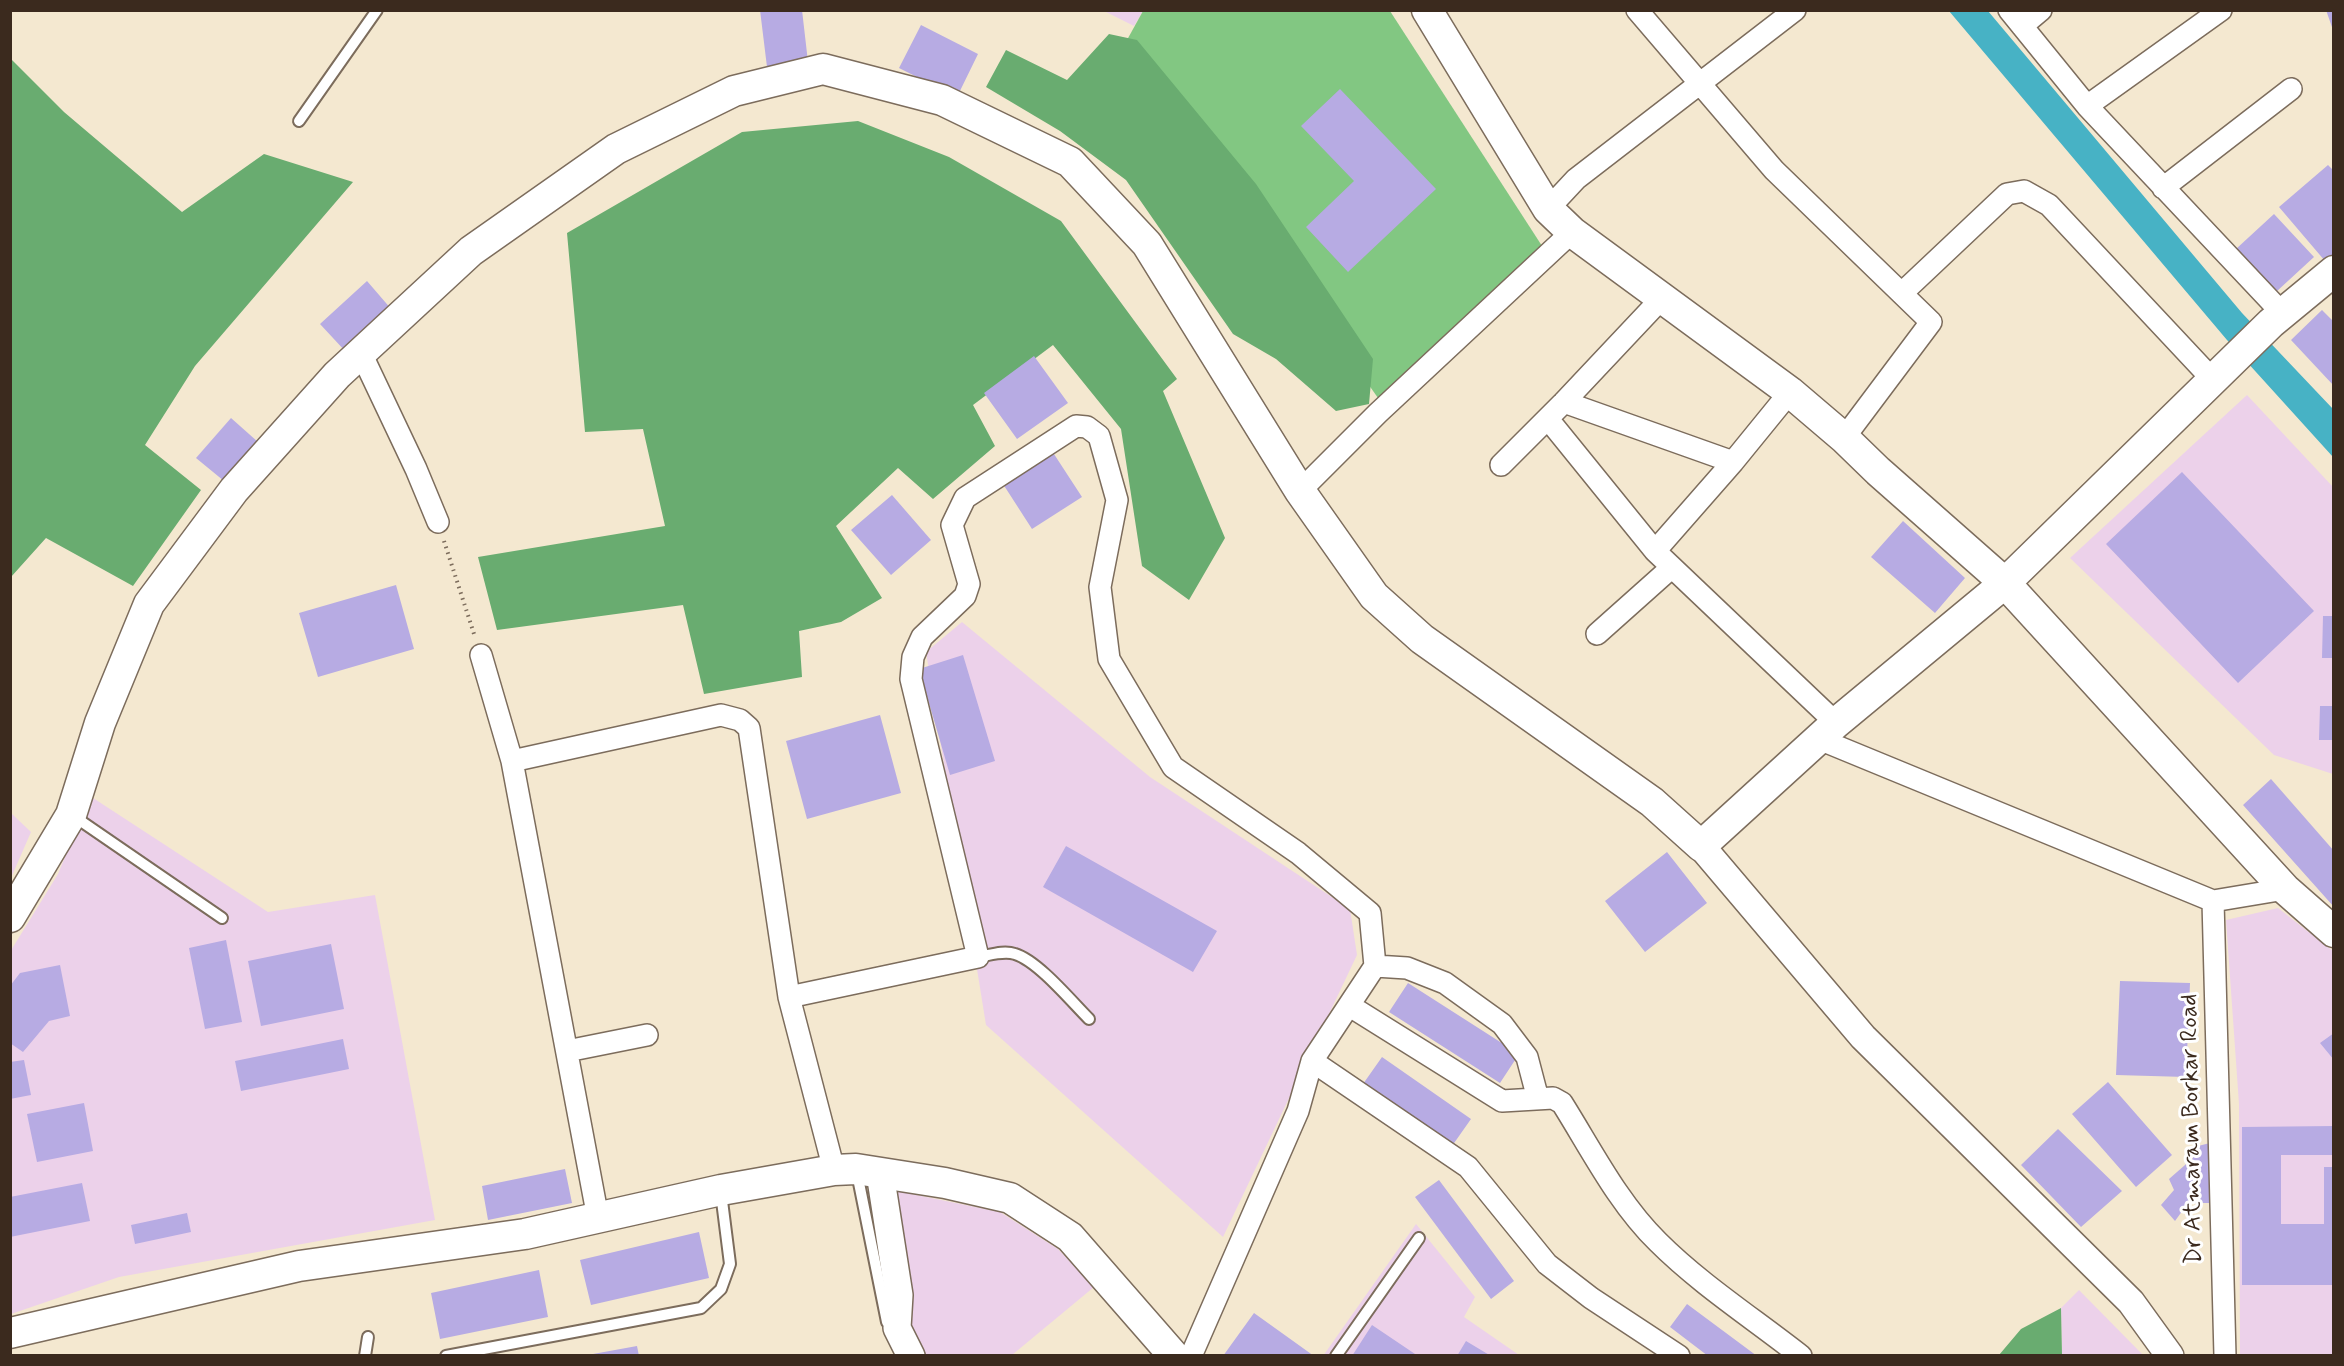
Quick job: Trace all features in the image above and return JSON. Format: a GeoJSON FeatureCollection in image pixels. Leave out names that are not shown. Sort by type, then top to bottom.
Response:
{"type":"FeatureCollection","features":[{"type":"Feature","properties":{"kind":"main road"},"geometry":{"type":"LineString","coordinates":[[1427,10],[1548,209],[1572,232],[1790,393],[1844,438],[2005,583],[2285,889],[2334,932]]}},
{"type":"Feature","properties":{"kind":"main road"},"geometry":{"type":"LineString","coordinates":[[10,917],[72,815],[100,723],[150,604],[234,490],[337,375],[471,251],[616,149],[734,92],[823,69],[942,100],[1070,162],[1147,244],[1300,491],[1374,596],[1422,639],[1652,802],[1701,846],[1828,731],[2005,583],[2277,318],[2334,270]]}},
{"type":"Feature","properties":{"kind":"main road"},"geometry":{"type":"LineString","coordinates":[[10,1333],[299,1266],[525,1234],[721,1190],[856,1171],[945,1183],[1010,1198],[1070,1237],[1174,1356]]}},
{"type":"Feature","properties":{"kind":"street"},"geometry":{"type":"LineString","coordinates":[[1637,10],[1774,170],[1931,321],[1844,438]]}},
{"type":"Feature","properties":{"kind":"street"},"geometry":{"type":"LineString","coordinates":[[1548,209],[1576,179],[1795,10]]}},
{"type":"Feature","properties":{"kind":"street"},"geometry":{"type":"LineString","coordinates":[[2040,10],[2015,18],[2087,106],[2163,188],[2277,318]]}},
{"type":"Feature","properties":{"kind":"street"},"geometry":{"type":"LineString","coordinates":[[2087,106],[2221,10]]}},
{"type":"Feature","properties":{"kind":"street"},"geometry":{"type":"LineString","coordinates":[[2163,188],[2291,89]]}},
{"type":"Feature","properties":{"kind":"street"},"geometry":{"type":"LineString","coordinates":[[1902,293],[2007,194],[2024,191],[2049,205],[2220,374]]}},
{"type":"Feature","properties":{"kind":"street"},"geometry":{"type":"LineString","coordinates":[[1300,491],[1378,413],[1572,232]]}},
{"type":"Feature","properties":{"kind":"street"},"geometry":{"type":"LineString","coordinates":[[1501,465],[1564,402],[1661,298]]}},
{"type":"Feature","properties":{"kind":"street"},"geometry":{"type":"LineString","coordinates":[[361,353],[416,469],[438,522]]}},
{"type":"Feature","properties":{"kind":"street"},"geometry":{"type":"LineString","coordinates":[[1655,551],[1790,393]]}},
{"type":"Feature","properties":{"kind":"street"},"geometry":{"type":"LineString","coordinates":[[1564,402],[1733,462]]}},
{"type":"Feature","properties":{"kind":"street"},"geometry":{"type":"LineString","coordinates":[[1548,418],[1655,551],[1828,731],[2213,902],[2285,889]]}},
{"type":"Feature","properties":{"kind":"street"},"geometry":{"type":"LineString","coordinates":[[789,997],[978,957],[910,679],[913,657],[922,637],[965,596],[969,584],[952,525],[965,498],[1076,426],[1087,427],[1099,436],[1117,500],[1100,588],[1109,659],[1173,767],[1298,853],[1370,913],[1375,966],[1312,1061],[1298,1111],[1191,1356]]}},
{"type":"Feature","properties":{"kind":"street"},"geometry":{"type":"LineString","coordinates":[[1597,634],[1671,568]]}},
{"type":"Feature","properties":{"kind":"street"},"geometry":{"type":"LineString","coordinates":[[481,654],[512,760],[598,1218]]}},
{"type":"Feature","properties":{"kind":"street"},"geometry":{"type":"LineString","coordinates":[[512,760],[721,715],[740,720],[748,728],[789,997],[856,1171],[899,1295],[897,1328],[911,1356]]}},
{"type":"Feature","properties":{"kind":"street"},"geometry":{"type":"LineString","coordinates":[[1701,846],[1863,1037],[2131,1302],[2170,1356]]}},
{"type":"Feature","properties":{"kind":"street","name":"Dr Atmaram Borkar Road"},"geometry":{"type":"LineString","coordinates":[[2213,902],[2225,1356]]}},
{"type":"Feature","properties":{"kind":"street"},"geometry":{"type":"LineString","coordinates":[[1375,966],[1407,968],[1445,983],[1502,1024],[1527,1057],[1538,1099]]}},
{"type":"Feature","properties":{"kind":"street"},"geometry":{"type":"LineString","coordinates":[[1350,1006],[1495,1097],[1507,1102],[1553,1098],[1562,1103],[1629,1208],[1657,1241],[1689,1269],[1801,1356]]}},
{"type":"Feature","properties":{"kind":"street"},"geometry":{"type":"LineString","coordinates":[[567,1051],[647,1035]]}},
{"type":"Feature","properties":{"kind":"street"},"geometry":{"type":"LineString","coordinates":[[1312,1061],[1468,1167],[1547,1264],[1591,1298],[1679,1356]]}},
{"type":"Feature","properties":{"kind":"lane"},"geometry":{"type":"LineString","coordinates":[[298,121],[377,10]]}},
{"type":"Feature","properties":{"kind":"lane"},"geometry":{"type":"LineString","coordinates":[[72,815],[222,918]]}},
{"type":"Feature","properties":{"kind":"lane"},"geometry":{"type":"LineString","coordinates":[[978,957],[1004,952],[1015,954],[1031,962],[1089,1019]]}},
{"type":"Feature","properties":{"kind":"lane"},"geometry":{"type":"LineString","coordinates":[[856,1171],[888,1325]]}},
{"type":"Feature","properties":{"kind":"lane"},"geometry":{"type":"LineString","coordinates":[[446,1356],[701,1308],[721,1289],[730,1264],[721,1190]]}},
{"type":"Feature","properties":{"kind":"lane"},"geometry":{"type":"LineString","coordinates":[[1336,1356],[1419,1238]]}},
{"type":"Feature","properties":{"kind":"lane"},"geometry":{"type":"LineString","coordinates":[[365,1356],[368,1337]]}},
{"type":"Feature","properties":{"kind":"path"},"geometry":{"type":"LineString","coordinates":[[438,522],[481,654]]}},
{"type":"Feature","properties":{"kind":"shaded area"},"geometry":{"type":"Polygon","coordinates":[[[1104,11],[1143,11],[1134,26],[1104,11]]]}},
{"type":"Feature","properties":{"kind":"shaded area"},"geometry":{"type":"Polygon","coordinates":[[[2247,395],[2333,487],[2333,774],[2274,755],[2070,558],[2247,395]]]}},
{"type":"Feature","properties":{"kind":"shaded area"},"geometry":{"type":"Polygon","coordinates":[[[962,622],[1150,777],[1350,909],[1357,955],[1223,1237],[986,1025],[926,652],[962,622]]]}},
{"type":"Feature","properties":{"kind":"shaded area"},"geometry":{"type":"Polygon","coordinates":[[[90,796],[268,912],[375,895],[435,1220],[119,1277],[11,1314],[10,952],[58,874],[90,796]]]}},
{"type":"Feature","properties":{"kind":"shaded area"},"geometry":{"type":"Polygon","coordinates":[[[11,813],[31,832],[11,878],[11,813]]]}},
{"type":"Feature","properties":{"kind":"shaded area"},"geometry":{"type":"Polygon","coordinates":[[[2278,908],[2333,951],[2333,1355],[2240,1355],[2239,1104],[2226,920],[2278,908]]]}},
{"type":"Feature","properties":{"kind":"shaded area"},"geometry":{"type":"Polygon","coordinates":[[[892,1190],[1000,1212],[1058,1249],[1094,1287],[1012,1355],[895,1355],[870,1191],[892,1190]]]}},
{"type":"Feature","properties":{"kind":"shaded area"},"geometry":{"type":"Polygon","coordinates":[[[1416,1224],[1475,1297],[1464,1317],[1519,1355],[1323,1356],[1416,1224]]]}},
{"type":"Feature","properties":{"kind":"shaded area"},"geometry":{"type":"Polygon","coordinates":[[[2079,1290],[2143,1355],[2062,1355],[2061,1308],[2079,1290]]]}},
{"type":"Feature","properties":{"kind":"green space"},"geometry":{"type":"Polygon","coordinates":[[[1143,11],[1390,11],[1544,249],[1378,398],[1127,40],[1143,11]]]}},
{"type":"Feature","properties":{"kind":"green space"},"geometry":{"type":"Polygon","coordinates":[[[1109,34],[1137,40],[1256,184],[1373,359],[1369,404],[1336,411],[1276,359],[1233,334],[1126,180],[1060,131],[986,87],[1006,50],[1067,80],[1109,34]]]}},
{"type":"Feature","properties":{"kind":"green space"},"geometry":{"type":"Polygon","coordinates":[[[11,59],[64,112],[182,212],[264,154],[353,182],[195,366],[145,445],[201,490],[133,586],[46,538],[11,577],[11,59]]]}},
{"type":"Feature","properties":{"kind":"green space"},"geometry":{"type":"Polygon","coordinates":[[[858,121],[949,157],[1061,221],[1177,379],[1163,391],[1225,538],[1189,600],[1142,566],[1121,429],[1053,345],[973,405],[995,446],[933,499],[898,468],[836,526],[882,598],[841,622],[799,631],[802,677],[704,694],[683,605],[497,630],[478,557],[665,526],[643,429],[585,432],[567,233],[742,132],[858,121]]]}},
{"type":"Feature","properties":{"kind":"green space"},"geometry":{"type":"Polygon","coordinates":[[[2061,1308],[2062,1355],[1999,1355],[2021,1329],[2061,1308]]]}},
{"type":"Feature","properties":{"kind":"water"},"geometry":{"type":"Polygon","coordinates":[[[1949,11],[1988,11],[2242,313],[2333,409],[2333,457],[2227,340],[1949,11]]]}},
{"type":"Feature","properties":{"kind":"building"},"geometry":{"type":"Polygon","coordinates":[[[760,10],[802,10],[808,62],[767,67],[760,10]]]}},
{"type":"Feature","properties":{"kind":"building"},"geometry":{"type":"Polygon","coordinates":[[[2326,10],[2334,10],[2333,30],[2326,10]]]}},
{"type":"Feature","properties":{"kind":"building"},"geometry":{"type":"Polygon","coordinates":[[[921,25],[978,54],[957,97],[899,68],[921,25]]]}},
{"type":"Feature","properties":{"kind":"building"},"geometry":{"type":"Polygon","coordinates":[[[1340,89],[1436,189],[1348,272],[1306,227],[1354,181],[1301,126],[1340,89]]]}},
{"type":"Feature","properties":{"kind":"building"},"geometry":{"type":"Polygon","coordinates":[[[2328,165],[2334,171],[2334,254],[2325,261],[2279,207],[2328,165]]]}},
{"type":"Feature","properties":{"kind":"building"},"geometry":{"type":"Polygon","coordinates":[[[2274,214],[2314,257],[2276,292],[2236,249],[2274,214]]]}},
{"type":"Feature","properties":{"kind":"building"},"geometry":{"type":"Polygon","coordinates":[[[367,281],[392,310],[346,352],[320,324],[367,281]]]}},
{"type":"Feature","properties":{"kind":"building"},"geometry":{"type":"Polygon","coordinates":[[[2322,310],[2334,322],[2334,386],[2291,340],[2322,310]]]}},
{"type":"Feature","properties":{"kind":"building"},"geometry":{"type":"Polygon","coordinates":[[[1034,356],[1068,403],[1017,439],[984,393],[1034,356]]]}},
{"type":"Feature","properties":{"kind":"building"},"geometry":{"type":"Polygon","coordinates":[[[231,418],[258,442],[224,481],[196,458],[231,418]]]}},
{"type":"Feature","properties":{"kind":"building"},"geometry":{"type":"Polygon","coordinates":[[[1052,451],[1082,497],[1032,529],[1003,484],[1052,451]]]}},
{"type":"Feature","properties":{"kind":"building"},"geometry":{"type":"Polygon","coordinates":[[[2182,472],[2314,611],[2238,683],[2106,544],[2182,472]]]}},
{"type":"Feature","properties":{"kind":"building"},"geometry":{"type":"Polygon","coordinates":[[[892,495],[931,540],[891,575],[851,530],[892,495]]]}},
{"type":"Feature","properties":{"kind":"building"},"geometry":{"type":"Polygon","coordinates":[[[1903,521],[1965,578],[1935,613],[1871,557],[1903,521]]]}},
{"type":"Feature","properties":{"kind":"building"},"geometry":{"type":"Polygon","coordinates":[[[396,585],[414,649],[318,677],[299,613],[396,585]]]}},
{"type":"Feature","properties":{"kind":"building"},"geometry":{"type":"Polygon","coordinates":[[[2323,616],[2334,616],[2334,658],[2322,658],[2323,616]]]}},
{"type":"Feature","properties":{"kind":"building"},"geometry":{"type":"Polygon","coordinates":[[[963,655],[995,761],[950,775],[919,669],[963,655]]]}},
{"type":"Feature","properties":{"kind":"building"},"geometry":{"type":"Polygon","coordinates":[[[2320,706],[2334,706],[2334,740],[2319,740],[2320,706]]]}},
{"type":"Feature","properties":{"kind":"building"},"geometry":{"type":"Polygon","coordinates":[[[880,715],[901,793],[807,819],[786,741],[880,715]]]}},
{"type":"Feature","properties":{"kind":"building"},"geometry":{"type":"Polygon","coordinates":[[[2271,779],[2334,851],[2334,907],[2243,805],[2271,779]]]}},
{"type":"Feature","properties":{"kind":"building"},"geometry":{"type":"Polygon","coordinates":[[[1066,846],[1217,931],[1193,972],[1043,887],[1066,846]]]}},
{"type":"Feature","properties":{"kind":"building"},"geometry":{"type":"Polygon","coordinates":[[[1667,852],[1707,903],[1645,952],[1605,901],[1667,852]]]}},
{"type":"Feature","properties":{"kind":"building"},"geometry":{"type":"Polygon","coordinates":[[[226,940],[242,1022],[205,1029],[189,948],[226,940]]]}},
{"type":"Feature","properties":{"kind":"building"},"geometry":{"type":"Polygon","coordinates":[[[331,944],[344,1009],[261,1026],[248,961],[331,944]]]}},
{"type":"Feature","properties":{"kind":"building"},"geometry":{"type":"Polygon","coordinates":[[[60,965],[70,1016],[49,1021],[23,1052],[10,1043],[10,986],[20,973],[60,965]]]}},
{"type":"Feature","properties":{"kind":"building"},"geometry":{"type":"Polygon","coordinates":[[[2120,981],[2190,983],[2186,1077],[2116,1075],[2120,981]]]}},
{"type":"Feature","properties":{"kind":"building"},"geometry":{"type":"Polygon","coordinates":[[[1408,983],[1519,1054],[1500,1083],[1389,1012],[1408,983]]]}},
{"type":"Feature","properties":{"kind":"building"},"geometry":{"type":"Polygon","coordinates":[[[2334,1033],[2334,1060],[2320,1043],[2334,1033]]]}},
{"type":"Feature","properties":{"kind":"building"},"geometry":{"type":"Polygon","coordinates":[[[343,1039],[349,1069],[241,1091],[235,1061],[343,1039]]]}},
{"type":"Feature","properties":{"kind":"building"},"geometry":{"type":"Polygon","coordinates":[[[1382,1057],[1471,1119],[1452,1146],[1363,1084],[1382,1057]]]}},
{"type":"Feature","properties":{"kind":"building"},"geometry":{"type":"Polygon","coordinates":[[[24,1060],[31,1095],[10,1099],[10,1062],[24,1060]]]}},
{"type":"Feature","properties":{"kind":"building"},"geometry":{"type":"Polygon","coordinates":[[[2108,1082],[2172,1155],[2136,1187],[2072,1114],[2108,1082]]]}},
{"type":"Feature","properties":{"kind":"building"},"geometry":{"type":"Polygon","coordinates":[[[84,1103],[93,1151],[37,1162],[27,1114],[84,1103]]]}},
{"type":"Feature","properties":{"kind":"building"},"geometry":{"type":"Polygon","coordinates":[[[2334,1126],[2334,1155],[2281,1155],[2281,1224],[2324,1224],[2324,1167],[2334,1167],[2334,1285],[2242,1285],[2242,1127],[2334,1126]]]}},
{"type":"Feature","properties":{"kind":"building"},"geometry":{"type":"Polygon","coordinates":[[[2058,1129],[2122,1191],[2081,1227],[2021,1165],[2058,1129]]]}},
{"type":"Feature","properties":{"kind":"building"},"geometry":{"type":"Polygon","coordinates":[[[2214,1142],[2216,1203],[2188,1203],[2175,1221],[2161,1205],[2174,1190],[2169,1179],[2193,1158],[2194,1147],[2214,1142]]]}},
{"type":"Feature","properties":{"kind":"building"},"geometry":{"type":"Polygon","coordinates":[[[565,1169],[572,1203],[488,1220],[482,1186],[565,1169]]]}},
{"type":"Feature","properties":{"kind":"building"},"geometry":{"type":"Polygon","coordinates":[[[1439,1180],[1514,1281],[1491,1299],[1415,1197],[1439,1180]]]}},
{"type":"Feature","properties":{"kind":"building"},"geometry":{"type":"Polygon","coordinates":[[[82,1183],[90,1221],[10,1237],[10,1197],[82,1183]]]}},
{"type":"Feature","properties":{"kind":"building"},"geometry":{"type":"Polygon","coordinates":[[[187,1213],[191,1232],[135,1244],[131,1225],[187,1213]]]}},
{"type":"Feature","properties":{"kind":"building"},"geometry":{"type":"Polygon","coordinates":[[[699,1232],[709,1278],[591,1305],[580,1260],[699,1232]]]}},
{"type":"Feature","properties":{"kind":"building"},"geometry":{"type":"Polygon","coordinates":[[[539,1270],[548,1317],[440,1339],[431,1293],[539,1270]]]}},
{"type":"Feature","properties":{"kind":"building"},"geometry":{"type":"Polygon","coordinates":[[[1687,1304],[1757,1356],[1708,1356],[1670,1327],[1687,1304]]]}},
{"type":"Feature","properties":{"kind":"building"},"geometry":{"type":"Polygon","coordinates":[[[1254,1313],[1314,1356],[1223,1356],[1254,1313]]]}},
{"type":"Feature","properties":{"kind":"building"},"geometry":{"type":"Polygon","coordinates":[[[1372,1325],[1418,1356],[1352,1356],[1372,1325]]]}},
{"type":"Feature","properties":{"kind":"building"},"geometry":{"type":"Polygon","coordinates":[[[1466,1341],[1491,1356],[1457,1356],[1466,1341]]]}},
{"type":"Feature","properties":{"kind":"building"},"geometry":{"type":"Polygon","coordinates":[[[637,1346],[639,1356],[594,1356],[593,1354],[637,1346]]]}}]}
